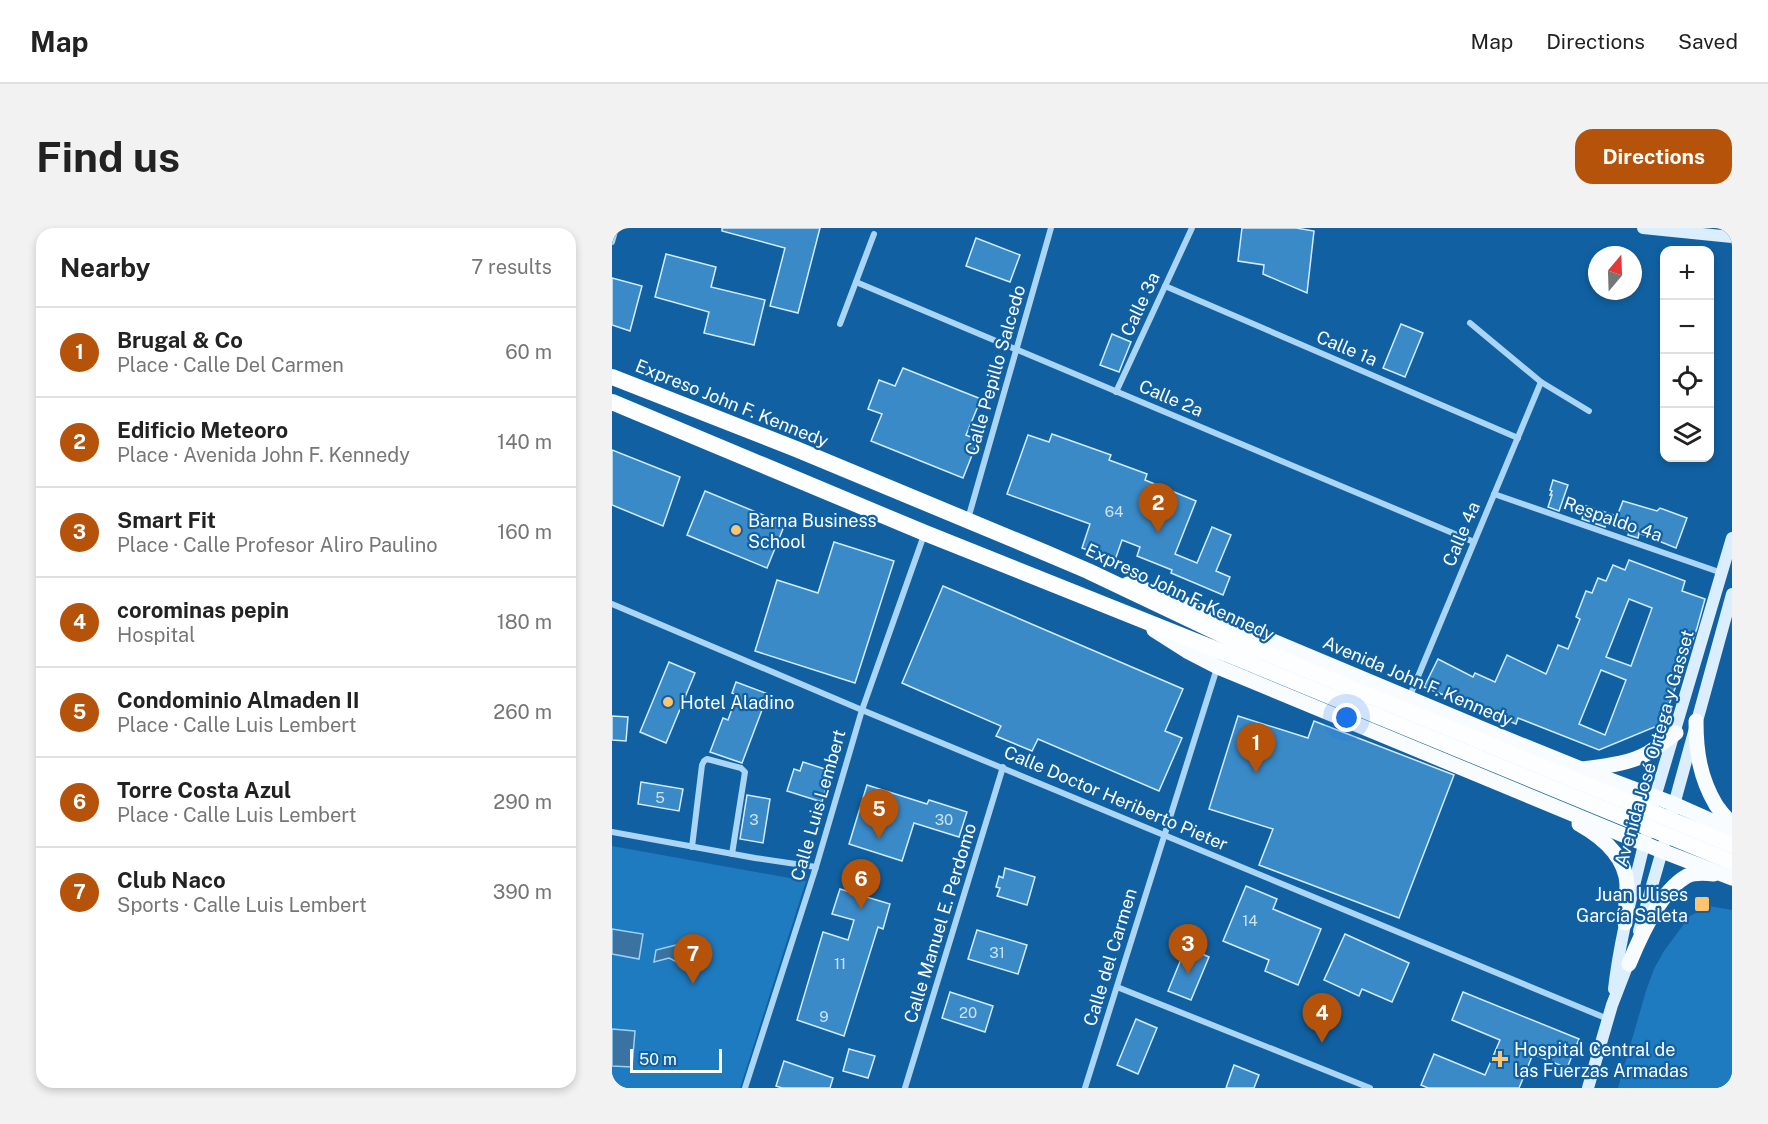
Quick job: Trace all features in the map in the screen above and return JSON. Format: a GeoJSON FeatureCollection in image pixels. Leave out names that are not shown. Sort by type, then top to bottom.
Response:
{"type":"FeatureCollection","features":[{"type":"Feature","properties":{"kind":"highway","name":"Expreso John F. Kennedy"},"geometry":{"type":"LineString","coordinates":[[615,376],[1088,571],[1224,652],[1731,872]]}},
{"type":"Feature","properties":{"kind":"highway","name":"Expreso John F. Kennedy"},"geometry":{"type":"LineString","coordinates":[[612,402],[1135,618],[1732,845]]}},
{"type":"Feature","properties":{"kind":"main road"},"geometry":{"type":"LineString","coordinates":[[1643,228],[1732,237]]}},
{"type":"Feature","properties":{"kind":"main road"},"geometry":{"type":"LineString","coordinates":[[612,408],[631,411]]}},
{"type":"Feature","properties":{"kind":"main road","name":"Avenida José Ortega y Gasset"},"geometry":{"type":"LineString","coordinates":[[1612,1005],[1625,923],[1655,796],[1676,733],[1732,538]]}},
{"type":"Feature","properties":{"kind":"main road","name":"Avenida John F. Kennedy"},"geometry":{"type":"LineString","coordinates":[[1088,571],[1168,597],[1533,750],[1655,796],[1732,830]]}},
{"type":"Feature","properties":{"kind":"main road","name":"Avenida José Ortega y Gasset"},"geometry":{"type":"LineString","coordinates":[[1588,1088],[1612,1005],[1629,964],[1662,851],[1732,594]]}},
{"type":"Feature","properties":{"kind":"main road"},"geometry":{"type":"LineString","coordinates":[[1224,652],[1541,801],[1662,851],[1731,872]]}},
{"type":"Feature","properties":{"kind":"main road"},"geometry":{"type":"LineString","coordinates":[[1696,721],[1697,751],[1701,774],[1713,799],[1732,823]]}},
{"type":"Feature","properties":{"kind":"main road"},"geometry":{"type":"LineString","coordinates":[[1581,769],[1636,759],[1649,753],[1676,733]]}},
{"type":"Feature","properties":{"kind":"main road"},"geometry":{"type":"LineString","coordinates":[[1518,791],[1534,790],[1606,817],[1613,814],[1618,807],[1619,799],[1615,792],[1544,762],[1537,758],[1533,750]]}},
{"type":"Feature","properties":{"kind":"main road"},"geometry":{"type":"LineString","coordinates":[[1541,801],[1605,842],[1617,855],[1627,884],[1625,923]]}},
{"type":"Feature","properties":{"kind":"main road"},"geometry":{"type":"LineString","coordinates":[[1731,872],[1701,859],[1697,849],[1699,840],[1709,833],[1732,840]]}},
{"type":"Feature","properties":{"kind":"main road"},"geometry":{"type":"LineString","coordinates":[[1629,964],[1646,926],[1674,885],[1689,875],[1731,872]]}},
{"type":"Feature","properties":{"kind":"street"},"geometry":{"type":"LineString","coordinates":[[612,242],[616,228]]}},
{"type":"Feature","properties":{"kind":"street","name":"Calle Pepillo Salcedo"},"geometry":{"type":"LineString","coordinates":[[968,520],[1052,228]]}},
{"type":"Feature","properties":{"kind":"street","name":"Calle 3a"},"geometry":{"type":"LineString","coordinates":[[1116,392],[1192,228]]}},
{"type":"Feature","properties":{"kind":"street"},"geometry":{"type":"LineString","coordinates":[[840,324],[874,234]]}},
{"type":"Feature","properties":{"kind":"street","name":"Calle 2a"},"geometry":{"type":"LineString","coordinates":[[856,282],[1474,542]]}},
{"type":"Feature","properties":{"kind":"street","name":"Calle 1a"},"geometry":{"type":"LineString","coordinates":[[1165,286],[1518,438]]}},
{"type":"Feature","properties":{"kind":"street"},"geometry":{"type":"LineString","coordinates":[[1470,323],[1541,382],[1589,411]]}},
{"type":"Feature","properties":{"kind":"street","name":"Calle 4a"},"geometry":{"type":"LineString","coordinates":[[1409,698],[1541,382]]}},
{"type":"Feature","properties":{"kind":"street","name":"Respaldo 4a"},"geometry":{"type":"LineString","coordinates":[[1494,494],[1722,573]]}},
{"type":"Feature","properties":{"kind":"street","name":"Calle Luis Lembert"},"geometry":{"type":"LineString","coordinates":[[745,1088],[816,867],[862,710],[925,533]]}},
{"type":"Feature","properties":{"kind":"street","name":"Calle Doctor Heriberto Pieter"},"geometry":{"type":"LineString","coordinates":[[612,604],[1608,1019]]}},
{"type":"Feature","properties":{"kind":"street"},"geometry":{"type":"LineString","coordinates":[[1164,835],[1224,652]]}},
{"type":"Feature","properties":{"kind":"street"},"geometry":{"type":"LineString","coordinates":[[692,847],[702,765],[707,759],[741,768],[745,772],[732,854]]}},
{"type":"Feature","properties":{"kind":"street","name":"Calle Manuel E. Perdomo"},"geometry":{"type":"LineString","coordinates":[[905,1088],[1003,767]]}},
{"type":"Feature","properties":{"kind":"street"},"geometry":{"type":"LineString","coordinates":[[612,832],[816,867]]}},
{"type":"Feature","properties":{"kind":"street","name":"Calle del Carmen"},"geometry":{"type":"LineString","coordinates":[[1085,1088],[1164,835]]}},
{"type":"Feature","properties":{"kind":"street"},"geometry":{"type":"LineString","coordinates":[[1117,987],[1370,1088]]}},
{"type":"Feature","properties":{"kind":"shaded area"},"geometry":{"type":"Polygon","coordinates":[[[612,846],[806,881],[740,1088],[612,1088],[612,846]]]}},
{"type":"Feature","properties":{"kind":"shaded area"},"geometry":{"type":"Polygon","coordinates":[[[1709,906],[1732,910],[1732,1088],[1618,1088],[1654,969],[1664,951],[1690,916],[1709,906]]]}},
{"type":"Feature","properties":{"kind":"shaded area"},"geometry":{"type":"Polygon","coordinates":[[[612,929],[643,934],[639,959],[612,954],[612,929]]]}},
{"type":"Feature","properties":{"kind":"shaded area"},"geometry":{"type":"Polygon","coordinates":[[[688,940],[697,949],[694,963],[679,963],[669,958],[654,962],[656,950],[688,940]]]}},
{"type":"Feature","properties":{"kind":"shaded area"},"geometry":{"type":"Polygon","coordinates":[[[612,1029],[635,1031],[632,1067],[612,1066],[612,1029]]]}},
{"type":"Feature","properties":{"kind":"building"},"geometry":{"type":"Polygon","coordinates":[[[722,228],[820,228],[798,313],[770,306],[785,248],[722,231],[722,228]]]}},
{"type":"Feature","properties":{"kind":"building"},"geometry":{"type":"Polygon","coordinates":[[[1242,228],[1296,228],[1314,231],[1307,293],[1263,274],[1264,265],[1238,261],[1242,228]]]}},
{"type":"Feature","properties":{"kind":"building"},"geometry":{"type":"Polygon","coordinates":[[[976,238],[1020,255],[1010,282],[966,266],[976,238]]]}},
{"type":"Feature","properties":{"kind":"building"},"geometry":{"type":"Polygon","coordinates":[[[666,254],[716,267],[711,287],[765,300],[754,345],[704,333],[709,312],[655,297],[666,254]]]}},
{"type":"Feature","properties":{"kind":"building"},"geometry":{"type":"Polygon","coordinates":[[[612,278],[642,286],[630,331],[612,325],[612,278]]]}},
{"type":"Feature","properties":{"kind":"building"},"geometry":{"type":"Polygon","coordinates":[[[1401,324],[1423,333],[1405,377],[1383,368],[1401,324]]]}},
{"type":"Feature","properties":{"kind":"building"},"geometry":{"type":"Polygon","coordinates":[[[1112,334],[1131,342],[1119,372],[1100,365],[1112,334]]]}},
{"type":"Feature","properties":{"kind":"building"},"geometry":{"type":"Polygon","coordinates":[[[903,368],[981,399],[966,435],[978,440],[963,478],[871,441],[882,414],[868,409],[879,380],[895,386],[903,368]]]}},
{"type":"Feature","properties":{"kind":"building"},"geometry":{"type":"Polygon","coordinates":[[[1052,434],[1111,455],[1109,460],[1147,474],[1145,480],[1196,501],[1175,554],[1197,563],[1212,527],[1231,535],[1216,571],[1230,577],[1223,595],[1137,556],[1140,547],[1122,540],[1115,560],[1082,548],[1090,524],[1007,494],[1028,435],[1049,442],[1052,434]]]}},
{"type":"Feature","properties":{"kind":"building"},"geometry":{"type":"Polygon","coordinates":[[[612,450],[680,477],[663,526],[612,505],[612,450]]]}},
{"type":"Feature","properties":{"kind":"building"},"geometry":{"type":"Polygon","coordinates":[[[1553,480],[1568,485],[1559,511],[1548,507],[1553,480]]]}},
{"type":"Feature","properties":{"kind":"building","name":"Barna Business School"},"geometry":{"type":"Polygon","coordinates":[[[705,491],[785,524],[767,568],[687,535],[705,491]]]}},
{"type":"Feature","properties":{"kind":"building"},"geometry":{"type":"Polygon","coordinates":[[[1623,501],[1657,511],[1660,508],[1687,518],[1676,548],[1639,533],[1638,538],[1606,523],[1605,527],[1582,519],[1586,506],[1617,516],[1623,501]]]}},
{"type":"Feature","properties":{"kind":"building"},"geometry":{"type":"Polygon","coordinates":[[[834,542],[894,561],[855,683],[755,651],[777,580],[818,593],[834,542]]]}},
{"type":"Feature","properties":{"kind":"building"},"geometry":{"type":"Polygon","coordinates":[[[1629,560],[1685,581],[1682,591],[1705,599],[1697,628],[1662,724],[1599,750],[1518,718],[1516,724],[1424,687],[1438,659],[1473,677],[1475,673],[1495,682],[1507,655],[1546,674],[1558,645],[1568,649],[1580,619],[1576,617],[1586,591],[1592,593],[1598,578],[1606,581],[1613,565],[1625,570],[1629,560]],[[1629,599],[1606,657],[1631,666],[1652,608],[1629,599]],[[1601,670],[1579,724],[1605,735],[1626,680],[1601,670]]]}},
{"type":"Feature","properties":{"kind":"building"},"geometry":{"type":"Polygon","coordinates":[[[943,586],[1183,689],[1165,731],[1182,738],[1159,791],[1038,739],[1032,751],[996,736],[1001,726],[902,683],[943,586]]]}},
{"type":"Feature","properties":{"kind":"building","name":"Hotel Aladino"},"geometry":{"type":"Polygon","coordinates":[[[669,662],[695,673],[666,743],[640,732],[669,662]]]}},
{"type":"Feature","properties":{"kind":"building"},"geometry":{"type":"Polygon","coordinates":[[[736,682],[768,694],[742,763],[710,752],[723,718],[728,720],[737,695],[732,693],[736,682]]]}},
{"type":"Feature","properties":{"kind":"building"},"geometry":{"type":"Polygon","coordinates":[[[612,716],[628,717],[626,741],[612,740],[612,716]]]}},
{"type":"Feature","properties":{"kind":"building"},"geometry":{"type":"Polygon","coordinates":[[[1238,716],[1308,738],[1314,721],[1454,775],[1399,918],[1259,865],[1273,829],[1209,809],[1238,716]]]}},
{"type":"Feature","properties":{"kind":"building"},"geometry":{"type":"Polygon","coordinates":[[[803,762],[831,771],[822,802],[787,791],[794,769],[800,771],[803,762]]]}},
{"type":"Feature","properties":{"kind":"building"},"geometry":{"type":"Polygon","coordinates":[[[641,782],[683,789],[679,811],[638,804],[641,782]]]}},
{"type":"Feature","properties":{"kind":"building"},"geometry":{"type":"Polygon","coordinates":[[[867,785],[927,804],[929,800],[967,812],[959,837],[914,823],[902,861],[849,844],[867,785]]]}},
{"type":"Feature","properties":{"kind":"building"},"geometry":{"type":"Polygon","coordinates":[[[747,795],[770,799],[763,843],[740,839],[747,795]]]}},
{"type":"Feature","properties":{"kind":"building"},"geometry":{"type":"Polygon","coordinates":[[[1005,868],[1035,877],[1027,905],[997,896],[1000,888],[996,887],[999,876],[1003,878],[1005,868]]]}},
{"type":"Feature","properties":{"kind":"building"},"geometry":{"type":"Polygon","coordinates":[[[1246,886],[1277,899],[1273,909],[1321,929],[1298,985],[1265,971],[1269,960],[1223,941],[1246,886]]]}},
{"type":"Feature","properties":{"kind":"building"},"geometry":{"type":"Polygon","coordinates":[[[840,889],[890,904],[883,929],[878,927],[844,1036],[797,1020],[823,932],[848,940],[854,920],[832,914],[840,889]]]}},
{"type":"Feature","properties":{"kind":"building"},"geometry":{"type":"Polygon","coordinates":[[[977,930],[1027,945],[1018,974],[968,959],[977,930]]]}},
{"type":"Feature","properties":{"kind":"building"},"geometry":{"type":"Polygon","coordinates":[[[1345,934],[1409,963],[1392,1002],[1362,989],[1359,996],[1324,980],[1345,934]]]}},
{"type":"Feature","properties":{"kind":"building"},"geometry":{"type":"Polygon","coordinates":[[[1186,947],[1209,957],[1191,1000],[1168,991],[1186,947]]]}},
{"type":"Feature","properties":{"kind":"building"},"geometry":{"type":"Polygon","coordinates":[[[950,992],[993,1006],[985,1032],[942,1018],[950,992]]]}},
{"type":"Feature","properties":{"kind":"building"},"geometry":{"type":"Polygon","coordinates":[[[1463,992],[1579,1039],[1567,1068],[1533,1054],[1519,1088],[1428,1088],[1421,1085],[1434,1054],[1485,1075],[1500,1040],[1452,1020],[1463,992]]]}},
{"type":"Feature","properties":{"kind":"building"},"geometry":{"type":"Polygon","coordinates":[[[1136,1019],[1157,1028],[1138,1074],[1117,1065],[1136,1019]]]}},
{"type":"Feature","properties":{"kind":"building"},"geometry":{"type":"Polygon","coordinates":[[[849,1049],[875,1056],[868,1078],[843,1071],[849,1049]]]}},
{"type":"Feature","properties":{"kind":"building"},"geometry":{"type":"Polygon","coordinates":[[[784,1061],[833,1078],[830,1088],[776,1086],[784,1061]]]}},
{"type":"Feature","properties":{"kind":"building"},"geometry":{"type":"Polygon","coordinates":[[[1234,1065],[1259,1075],[1254,1088],[1226,1088],[1234,1065]]]}},
{"type":"Feature","properties":{"kind":"place","name":"Barna Business School"},"geometry":{"type":"Point","coordinates":[736,530]}},
{"type":"Feature","properties":{"kind":"place","name":"Edificio Meteoro"},"geometry":{"type":"Point","coordinates":[1158,533]}},
{"type":"Feature","properties":{"kind":"place","name":"Hotel Aladino"},"geometry":{"type":"Point","coordinates":[668,702]}},
{"type":"Feature","properties":{"kind":"place","name":"Brugal & Co"},"geometry":{"type":"Point","coordinates":[1256,773]}},
{"type":"Feature","properties":{"kind":"place","name":"Condominio Almaden II"},"geometry":{"type":"Point","coordinates":[879,839]}},
{"type":"Feature","properties":{"kind":"place","name":"Juan Ulises García Saleta"},"geometry":{"type":"Point","coordinates":[1702,904]}},
{"type":"Feature","properties":{"kind":"place","name":"Torre Costa Azul"},"geometry":{"type":"Point","coordinates":[861,909]}},
{"type":"Feature","properties":{"kind":"place","name":"Smart Fit"},"geometry":{"type":"Point","coordinates":[1188,974]}},
{"type":"Feature","properties":{"kind":"place","name":"Club Naco"},"geometry":{"type":"Point","coordinates":[693,984]}},
{"type":"Feature","properties":{"kind":"place","name":"corominas pepin"},"geometry":{"type":"Point","coordinates":[1322,1043]}},
{"type":"Feature","properties":{"kind":"place","name":"Hospital Central de las Fuerzas Armadas"},"geometry":{"type":"Point","coordinates":[1500,1059]}}]}
